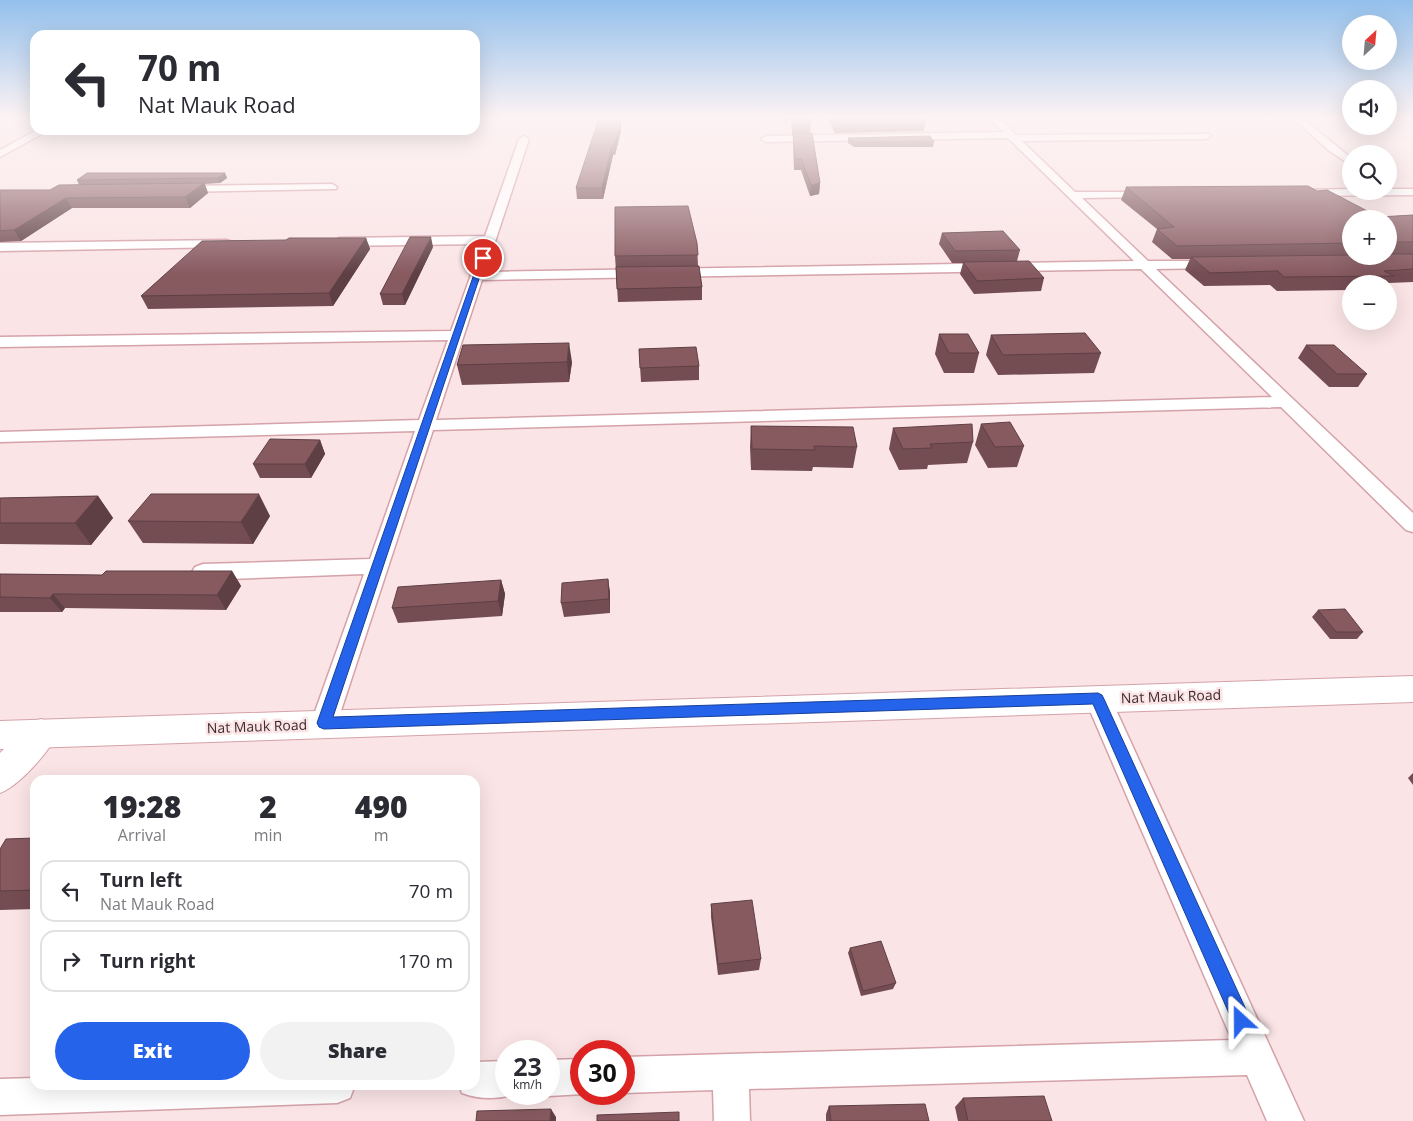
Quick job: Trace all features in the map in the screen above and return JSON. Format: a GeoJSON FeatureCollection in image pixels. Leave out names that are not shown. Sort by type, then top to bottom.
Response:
{"type":"FeatureCollection","features":[{"type":"Feature","properties":{"kind":"main road","name":"Nat Mauk Road"},"geometry":{"type":"LineString","coordinates":[[0,735],[1413,689]]}},
{"type":"Feature","properties":{"kind":"main road"},"geometry":{"type":"LineString","coordinates":[[0,777],[41,733]]}},
{"type":"Feature","properties":{"kind":"street"},"geometry":{"type":"LineString","coordinates":[[324,723],[513,169]]}},
{"type":"Feature","properties":{"kind":"street"},"geometry":{"type":"LineString","coordinates":[[1047,169],[1413,525]]}},
{"type":"Feature","properties":{"kind":"street"},"geometry":{"type":"LineString","coordinates":[[1397,181],[1413,188]]}},
{"type":"Feature","properties":{"kind":"street"},"geometry":{"type":"LineString","coordinates":[[166,189],[332,187]]}},
{"type":"Feature","properties":{"kind":"street"},"geometry":{"type":"LineString","coordinates":[[1290,193],[1342,192]]}},
{"type":"Feature","properties":{"kind":"street"},"geometry":{"type":"LineString","coordinates":[[1397,192],[1413,192]]}},
{"type":"Feature","properties":{"kind":"street"},"geometry":{"type":"LineString","coordinates":[[1073,194],[1162,194]]}},
{"type":"Feature","properties":{"kind":"street"},"geometry":{"type":"LineString","coordinates":[[1397,197],[1413,206]]}},
{"type":"Feature","properties":{"kind":"street"},"geometry":{"type":"LineString","coordinates":[[329,242],[489,240]]}},
{"type":"Feature","properties":{"kind":"street"},"geometry":{"type":"LineString","coordinates":[[0,247],[240,244]]}},
{"type":"Feature","properties":{"kind":"street"},"geometry":{"type":"LineString","coordinates":[[477,276],[1225,264]]}},
{"type":"Feature","properties":{"kind":"street"},"geometry":{"type":"LineString","coordinates":[[0,342],[456,335]]}},
{"type":"Feature","properties":{"kind":"street"},"geometry":{"type":"LineString","coordinates":[[0,437],[1288,402]]}},
{"type":"Feature","properties":{"kind":"street"},"geometry":{"type":"LineString","coordinates":[[178,573],[377,566]]}},
{"type":"Feature","properties":{"kind":"street"},"geometry":{"type":"LineString","coordinates":[[1098,699],[1286,1121]]}},
{"type":"Feature","properties":{"kind":"street"},"geometry":{"type":"LineString","coordinates":[[635,1075],[1257,1057]]}},
{"type":"Feature","properties":{"kind":"street"},"geometry":{"type":"LineString","coordinates":[[731,1071],[732,1121]]}},
{"type":"Feature","properties":{"kind":"street"},"geometry":{"type":"LineString","coordinates":[[480,1080],[495,1079]]}},
{"type":"Feature","properties":{"kind":"street"},"geometry":{"type":"LineString","coordinates":[[0,1097],[197,1090]]}},
{"type":"Feature","properties":{"kind":"building"},"geometry":{"type":"Polygon","coordinates":[[[582,169],[606,169],[602,188],[576,188],[582,169]]]}},
{"type":"Feature","properties":{"kind":"building"},"geometry":{"type":"Polygon","coordinates":[[[805,169],[818,169],[820,183],[811,185],[805,169]]]}},
{"type":"Feature","properties":{"kind":"building"},"geometry":{"type":"Polygon","coordinates":[[[87,173],[225,173],[218,178],[77,180],[87,173]]]}},
{"type":"Feature","properties":{"kind":"building"},"geometry":{"type":"Polygon","coordinates":[[[204,183],[185,197],[66,198],[14,230],[0,231],[0,190],[50,190],[59,185],[204,183]]]}},
{"type":"Feature","properties":{"kind":"building"},"geometry":{"type":"Polygon","coordinates":[[[1308,186],[1317,191],[1327,190],[1342,198],[1342,200],[1346,200],[1366,210],[1342,210],[1342,243],[1177,246],[1157,229],[1174,227],[1126,187],[1308,186]]]}},
{"type":"Feature","properties":{"kind":"building"},"geometry":{"type":"Polygon","coordinates":[[[688,206],[698,255],[615,256],[615,207],[688,206]]]}},
{"type":"Feature","properties":{"kind":"building"},"geometry":{"type":"Polygon","coordinates":[[[1413,215],[1413,242],[1397,242],[1397,216],[1413,215]]]}},
{"type":"Feature","properties":{"kind":"building"},"geometry":{"type":"Polygon","coordinates":[[[1003,231],[1020,250],[955,251],[942,233],[1003,231]]]}},
{"type":"Feature","properties":{"kind":"building"},"geometry":{"type":"Polygon","coordinates":[[[410,237],[431,237],[402,294],[380,294],[410,237]]]}},
{"type":"Feature","properties":{"kind":"building"},"geometry":{"type":"Polygon","coordinates":[[[289,238],[366,238],[329,293],[141,296],[202,241],[286,240],[289,238]]]}},
{"type":"Feature","properties":{"kind":"building"},"geometry":{"type":"Polygon","coordinates":[[[1397,254],[1413,254],[1413,269],[1384,271],[1392,275],[1342,276],[1284,277],[1278,271],[1210,273],[1191,257],[1342,255],[1342,265],[1397,265],[1397,254]]]}},
{"type":"Feature","properties":{"kind":"building"},"geometry":{"type":"Polygon","coordinates":[[[1029,261],[1044,278],[977,281],[963,262],[1029,261]]]}},
{"type":"Feature","properties":{"kind":"building"},"geometry":{"type":"Polygon","coordinates":[[[699,266],[702,287],[617,289],[616,267],[699,266]]]}},
{"type":"Feature","properties":{"kind":"building"},"geometry":{"type":"Polygon","coordinates":[[[1085,333],[1101,353],[1003,355],[991,335],[1085,333]]]}},
{"type":"Feature","properties":{"kind":"building"},"geometry":{"type":"Polygon","coordinates":[[[939,334],[968,334],[979,353],[949,353],[939,334]]]}},
{"type":"Feature","properties":{"kind":"building"},"geometry":{"type":"Polygon","coordinates":[[[569,343],[567,362],[457,365],[463,345],[569,343]]]}},
{"type":"Feature","properties":{"kind":"building"},"geometry":{"type":"Polygon","coordinates":[[[1306,345],[1334,345],[1367,374],[1337,374],[1306,345]]]}},
{"type":"Feature","properties":{"kind":"building"},"geometry":{"type":"Polygon","coordinates":[[[696,347],[699,366],[640,368],[639,349],[696,347]]]}},
{"type":"Feature","properties":{"kind":"building"},"geometry":{"type":"Polygon","coordinates":[[[1010,422],[1024,446],[995,447],[981,424],[1010,422]]]}},
{"type":"Feature","properties":{"kind":"building"},"geometry":{"type":"Polygon","coordinates":[[[972,424],[973,442],[930,444],[932,448],[903,449],[893,428],[972,424]]]}},
{"type":"Feature","properties":{"kind":"building"},"geometry":{"type":"Polygon","coordinates":[[[751,426],[853,427],[857,447],[814,446],[815,450],[752,449],[751,426]]]}},
{"type":"Feature","properties":{"kind":"building"},"geometry":{"type":"Polygon","coordinates":[[[270,439],[320,440],[305,464],[253,464],[270,439]]]}},
{"type":"Feature","properties":{"kind":"building"},"geometry":{"type":"Polygon","coordinates":[[[151,494],[259,494],[241,522],[128,521],[151,494]]]}},
{"type":"Feature","properties":{"kind":"building"},"geometry":{"type":"Polygon","coordinates":[[[98,496],[75,523],[0,523],[0,498],[98,496]]]}},
{"type":"Feature","properties":{"kind":"building"},"geometry":{"type":"Polygon","coordinates":[[[106,571],[232,571],[217,595],[53,594],[50,598],[0,597],[0,574],[102,575],[106,571]]]}},
{"type":"Feature","properties":{"kind":"building"},"geometry":{"type":"Polygon","coordinates":[[[608,579],[609,599],[561,603],[562,583],[608,579]]]}},
{"type":"Feature","properties":{"kind":"building"},"geometry":{"type":"Polygon","coordinates":[[[501,580],[498,601],[392,608],[398,587],[501,580]]]}},
{"type":"Feature","properties":{"kind":"building"},"geometry":{"type":"Polygon","coordinates":[[[1345,609],[1363,632],[1336,632],[1318,610],[1345,609]]]}},
{"type":"Feature","properties":{"kind":"building"},"geometry":{"type":"Polygon","coordinates":[[[30,838],[30,890],[0,891],[0,849],[6,839],[30,838]]]}},
{"type":"Feature","properties":{"kind":"building"},"geometry":{"type":"Polygon","coordinates":[[[752,900],[761,959],[718,964],[711,904],[752,900]]]}},
{"type":"Feature","properties":{"kind":"building"},"geometry":{"type":"Polygon","coordinates":[[[881,941],[896,983],[863,991],[850,948],[881,941]]]}},
{"type":"Feature","properties":{"kind":"building"},"geometry":{"type":"Polygon","coordinates":[[[1044,1096],[1052,1121],[968,1121],[963,1098],[1044,1096]]]}},
{"type":"Feature","properties":{"kind":"building"},"geometry":{"type":"Polygon","coordinates":[[[925,1104],[929,1121],[831,1121],[829,1106],[925,1104]]]}},
{"type":"Feature","properties":{"kind":"building"},"geometry":{"type":"Polygon","coordinates":[[[551,1109],[550,1121],[476,1121],[477,1111],[551,1109]]]}},
{"type":"Feature","properties":{"kind":"building"},"geometry":{"type":"Polygon","coordinates":[[[679,1112],[679,1121],[597,1121],[597,1115],[679,1112]]]}},
{"type":"Feature","properties":{"kind":"route"},"geometry":{"type":"LineString","coordinates":[[483,258],[324,723],[1098,699],[1241,1021]]}}]}
